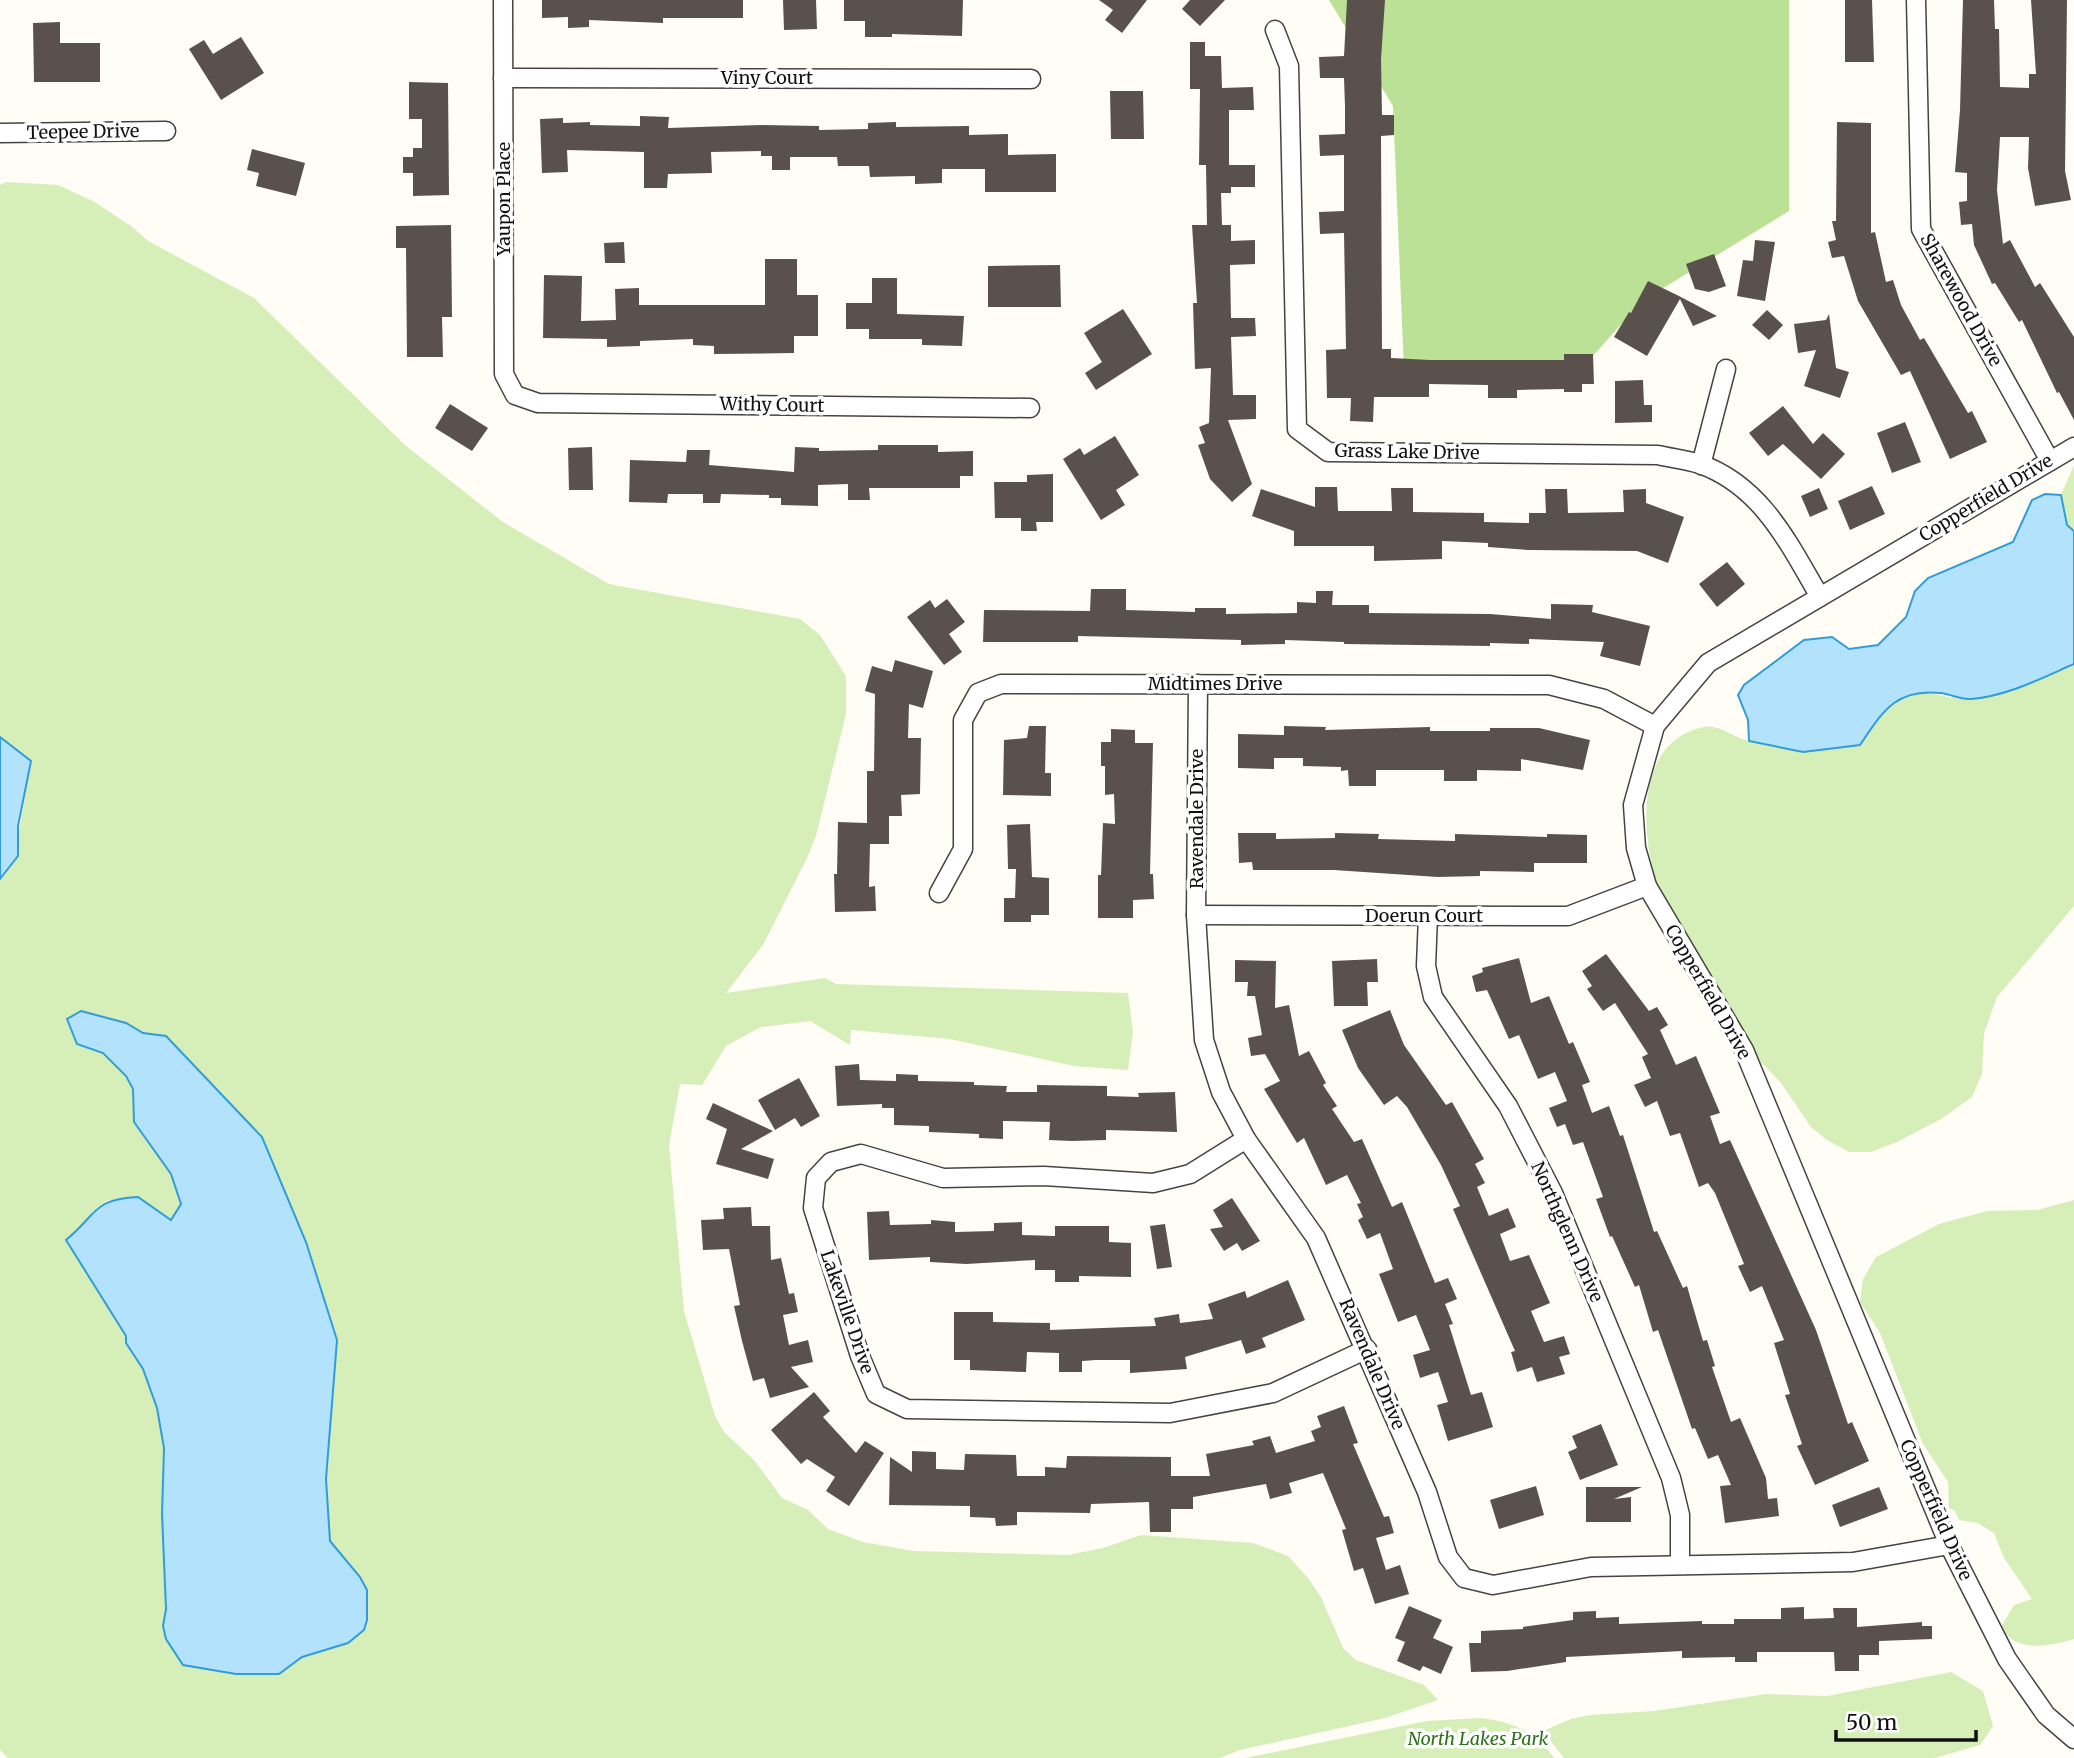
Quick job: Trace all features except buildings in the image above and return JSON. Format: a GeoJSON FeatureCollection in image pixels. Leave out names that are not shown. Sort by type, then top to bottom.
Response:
{"type":"FeatureCollection","features":[{"type":"Feature","properties":{"kind":"street","name":"Yaupon Place"},"geometry":{"type":"LineString","coordinates":[[503,0],[504,373],[515,395]]}},
{"type":"Feature","properties":{"kind":"street","name":"Sharewood Drive"},"geometry":{"type":"LineString","coordinates":[[1916,0],[1921,229],[2050,461]]}},
{"type":"Feature","properties":{"kind":"street","name":"Grass Lake Drive"},"geometry":{"type":"LineString","coordinates":[[1275,30],[1289,66],[1297,429],[1328,452],[1658,455],[1700,464],[1737,484],[1768,510],[1821,597]]}},
{"type":"Feature","properties":{"kind":"street","name":"Viny Court"},"geometry":{"type":"LineString","coordinates":[[503,78],[1031,79]]}},
{"type":"Feature","properties":{"kind":"street","name":"Teepee Drive"},"geometry":{"type":"LineString","coordinates":[[0,133],[166,131]]}},
{"type":"Feature","properties":{"kind":"street"},"geometry":{"type":"LineString","coordinates":[[1700,464],[1726,369]]}},
{"type":"Feature","properties":{"kind":"street","name":"Withy Court"},"geometry":{"type":"LineString","coordinates":[[515,395],[538,403],[1030,408]]}},
{"type":"Feature","properties":{"kind":"street","name":"Copperfield Drive"},"geometry":{"type":"LineString","coordinates":[[2074,447],[1708,663],[1655,726],[1633,805],[1636,848],[1647,887],[1744,1050],[1949,1545],[2007,1659],[2046,1715],[2074,1739]]}},
{"type":"Feature","properties":{"kind":"street","name":"Midtimes Drive"},"geometry":{"type":"LineString","coordinates":[[939,893],[963,849],[963,720],[978,693],[1000,684],[1549,685],[1604,699],[1655,726]]}},
{"type":"Feature","properties":{"kind":"street","name":"Ravendale Drive"},"geometry":{"type":"LineString","coordinates":[[1198,684],[1196,915],[1204,1040],[1221,1093],[1246,1139],[1316,1238],[1367,1349],[1427,1492],[1448,1558],[1464,1578],[1493,1586],[1591,1567],[1680,1563],[1853,1562],[1949,1545]]}},
{"type":"Feature","properties":{"kind":"street","name":"Doerun Court"},"geometry":{"type":"LineString","coordinates":[[1196,915],[1568,916],[1647,887]]}},
{"type":"Feature","properties":{"kind":"street","name":"Northglenn Drive"},"geometry":{"type":"LineString","coordinates":[[1428,916],[1426,966],[1433,997],[1508,1107],[1553,1194],[1671,1478],[1679,1515],[1680,1563]]}},
{"type":"Feature","properties":{"kind":"street","name":"Lakeville Drive"},"geometry":{"type":"LineString","coordinates":[[1246,1139],[1190,1174],[1153,1184],[1044,1176],[943,1178],[861,1154],[831,1162],[816,1178],[813,1208],[860,1356],[876,1394],[907,1409],[1170,1413],[1273,1393],[1367,1349]]}},
{"type":"Feature","properties":{"kind":"green space"},"geometry":{"type":"Polygon","coordinates":[[[1329,0],[1789,0],[1789,211],[1642,301],[1564,388],[1404,371],[1393,106],[1329,0]]]}},
{"type":"Feature","properties":{"kind":"green space"},"geometry":{"type":"Polygon","coordinates":[[[6,182],[58,185],[93,201],[131,226],[148,241],[254,298],[406,446],[503,522],[609,584],[800,619],[820,635],[846,676],[846,714],[816,836],[763,945],[726,993],[825,978],[836,984],[1128,993],[1133,1032],[1128,1070],[1074,1066],[950,1039],[851,1030],[850,1045],[810,1021],[761,1027],[726,1046],[702,1085],[680,1084],[669,1145],[684,1311],[715,1416],[724,1432],[754,1460],[782,1498],[808,1510],[828,1529],[863,1542],[914,1551],[1068,1555],[1103,1548],[1141,1535],[1253,1543],[1288,1556],[1308,1578],[1321,1597],[1343,1648],[1356,1660],[1424,1685],[1438,1700],[1385,1718],[1240,1750],[1220,1758],[8,1758],[0,1750],[0,879],[7,871],[17,842],[31,761],[0,737],[0,185],[6,182]],[[126,1023],[77,1043],[103,1053],[126,1076],[133,1089],[134,1122],[171,1174],[181,1204],[171,1220],[138,1198],[105,1201],[92,1212],[86,1225],[66,1240],[126,1336],[127,1343],[143,1369],[157,1408],[164,1448],[162,1514],[166,1609],[163,1626],[166,1639],[183,1665],[236,1674],[279,1674],[302,1657],[348,1643],[367,1620],[367,1591],[360,1577],[330,1541],[326,1479],[337,1340],[306,1242],[262,1137],[166,1036],[143,1033],[126,1023]]]}},
{"type":"Feature","properties":{"kind":"green space"},"geometry":{"type":"Polygon","coordinates":[[[2074,465],[2074,531],[2067,526],[2061,495],[2074,465]]]}},
{"type":"Feature","properties":{"kind":"green space"},"geometry":{"type":"Polygon","coordinates":[[[2074,664],[2074,906],[1997,997],[1984,1033],[1982,1074],[1972,1097],[1941,1119],[1897,1142],[1871,1152],[1849,1152],[1811,1127],[1781,1083],[1758,1059],[1656,881],[1647,838],[1646,814],[1648,790],[1655,769],[1665,750],[1682,736],[1704,727],[1715,728],[1749,741],[1791,749],[1832,749],[1860,745],[1886,708],[1904,695],[1929,693],[1974,699],[2019,688],[2074,664]]]}},
{"type":"Feature","properties":{"kind":"green space"},"geometry":{"type":"Polygon","coordinates":[[[2074,1200],[2074,1639],[2055,1644],[2024,1645],[2007,1636],[2001,1627],[2014,1605],[2032,1599],[2004,1558],[1994,1533],[1978,1523],[1959,1520],[1955,1511],[1949,1508],[1948,1482],[1923,1444],[1880,1333],[1860,1302],[1863,1279],[1876,1257],[1939,1224],[1987,1211],[2037,1210],[2074,1200]]]}},
{"type":"Feature","properties":{"kind":"green space"},"geometry":{"type":"Polygon","coordinates":[[[1951,1672],[1983,1691],[1993,1726],[1980,1745],[1935,1758],[1564,1758],[1543,1731],[1571,1719],[1590,1715],[1654,1711],[1766,1694],[1827,1696],[1951,1672]]]}},
{"type":"Feature","properties":{"kind":"green space","name":"North Lakes Park"},"geometry":{"type":"Polygon","coordinates":[[[1481,1718],[1522,1729],[1539,1741],[1554,1758],[1245,1758],[1427,1721],[1481,1718]]]}},
{"type":"Feature","properties":{"kind":"water"},"geometry":{"type":"Polygon","coordinates":[[[2045,494],[2061,495],[2067,525],[2074,531],[2074,664],[2024,686],[1984,697],[1967,699],[1925,692],[1901,699],[1883,713],[1860,745],[1803,752],[1749,741],[1748,720],[1738,695],[1744,685],[1804,640],[1832,637],[1849,649],[1878,645],[1906,617],[1915,591],[1928,578],[2013,542],[2032,500],[2045,494]]]}},
{"type":"Feature","properties":{"kind":"water"},"geometry":{"type":"Polygon","coordinates":[[[0,737],[31,761],[18,826],[18,856],[0,879],[0,737]]]}},
{"type":"Feature","properties":{"kind":"water"},"geometry":{"type":"Polygon","coordinates":[[[81,1011],[126,1023],[143,1033],[166,1036],[262,1137],[306,1242],[337,1340],[326,1479],[330,1541],[360,1577],[367,1590],[367,1620],[364,1630],[348,1643],[302,1657],[279,1674],[236,1674],[183,1665],[166,1639],[163,1626],[166,1609],[162,1514],[164,1448],[157,1408],[143,1369],[126,1343],[126,1336],[66,1240],[96,1210],[112,1201],[138,1197],[171,1220],[181,1204],[171,1174],[134,1122],[133,1089],[126,1076],[103,1053],[77,1044],[67,1019],[81,1011]]]}}]}
